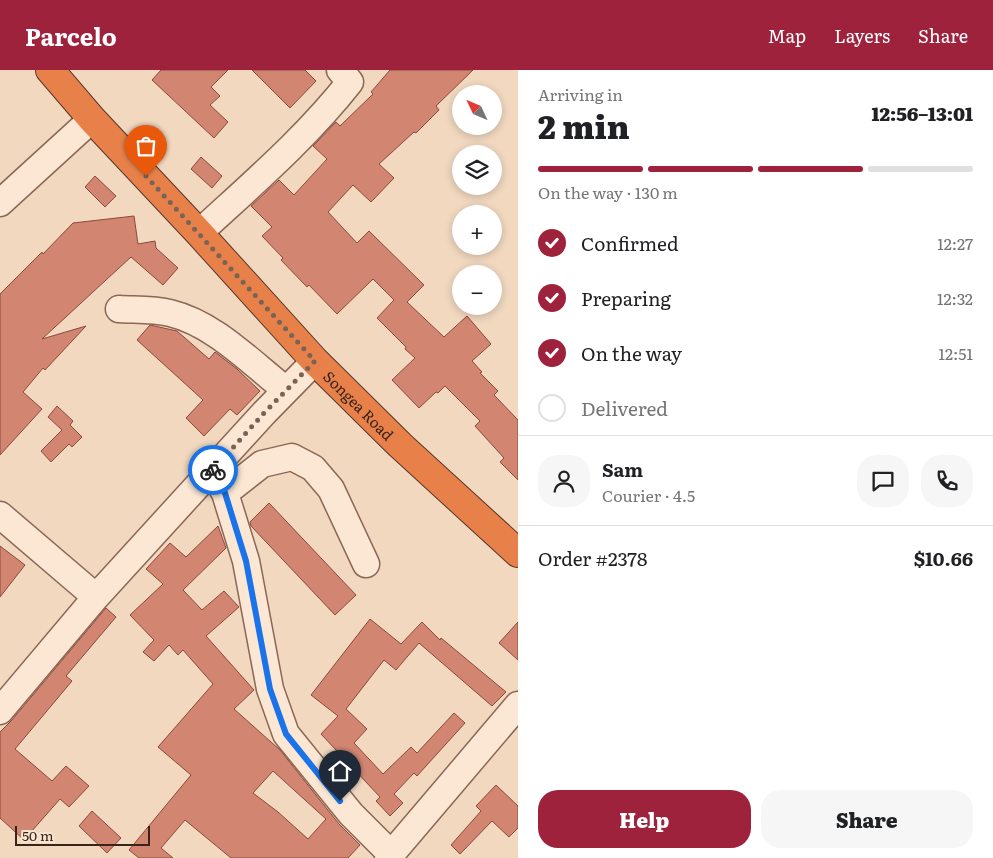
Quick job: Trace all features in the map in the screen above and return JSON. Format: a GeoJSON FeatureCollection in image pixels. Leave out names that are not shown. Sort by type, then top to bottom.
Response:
{"type":"FeatureCollection","features":[{"type":"Feature","properties":{"kind":"highway","name":"Songea Road"},"geometry":{"type":"LineString","coordinates":[[50,70],[92,119],[199,232],[315,361],[400,445],[518,553]]}},
{"type":"Feature","properties":{"kind":"street"},"geometry":{"type":"LineString","coordinates":[[199,232],[295,145],[326,113],[352,74]]}},
{"type":"Feature","properties":{"kind":"street"},"geometry":{"type":"LineString","coordinates":[[0,204],[92,119]]}},
{"type":"Feature","properties":{"kind":"street"},"geometry":{"type":"LineString","coordinates":[[120,309],[168,312],[187,318],[212,332],[286,390]]}},
{"type":"Feature","properties":{"kind":"street"},"geometry":{"type":"LineString","coordinates":[[0,711],[96,597],[286,390],[315,361]]}},
{"type":"Feature","properties":{"kind":"street"},"geometry":{"type":"LineString","coordinates":[[225,493],[262,464],[292,457],[313,468],[331,489],[366,564]]}},
{"type":"Feature","properties":{"kind":"street"},"geometry":{"type":"LineString","coordinates":[[212,470],[225,493],[246,561],[270,689],[286,734],[351,814],[389,856],[518,705]]}},
{"type":"Feature","properties":{"kind":"street"},"geometry":{"type":"LineString","coordinates":[[0,515],[96,597]]}},
{"type":"Feature","properties":{"kind":"building"},"geometry":{"type":"Polygon","coordinates":[[[161,70],[228,70],[211,87],[220,96],[210,105],[228,122],[214,138],[152,80],[161,70]]]}},
{"type":"Feature","properties":{"kind":"building"},"geometry":{"type":"Polygon","coordinates":[[[252,70],[305,70],[316,81],[290,108],[252,70]]]}},
{"type":"Feature","properties":{"kind":"building"},"geometry":{"type":"Polygon","coordinates":[[[390,70],[473,70],[458,85],[452,85],[452,90],[436,106],[439,110],[416,133],[414,132],[379,164],[394,178],[371,202],[353,185],[328,212],[357,243],[369,231],[424,285],[407,302],[444,337],[467,316],[491,344],[472,361],[482,372],[480,373],[498,391],[494,395],[518,420],[518,480],[500,462],[504,458],[475,426],[480,421],[445,386],[419,408],[392,380],[415,358],[377,318],[394,300],[373,279],[337,314],[281,260],[283,258],[262,236],[272,227],[251,206],[279,180],[294,195],[327,159],[313,146],[336,122],[340,126],[373,94],[371,92],[390,70]]]}},
{"type":"Feature","properties":{"kind":"building"},"geometry":{"type":"Polygon","coordinates":[[[201,157],[222,176],[212,188],[191,169],[201,157]]]}},
{"type":"Feature","properties":{"kind":"building"},"geometry":{"type":"Polygon","coordinates":[[[95,176],[116,196],[105,207],[85,187],[95,176]]]}},
{"type":"Feature","properties":{"kind":"building"},"geometry":{"type":"Polygon","coordinates":[[[134,216],[138,244],[155,241],[156,248],[178,268],[163,285],[131,257],[42,339],[86,326],[45,370],[43,368],[23,392],[42,409],[0,455],[0,294],[73,223],[134,216]]]}},
{"type":"Feature","properties":{"kind":"building"},"geometry":{"type":"Polygon","coordinates":[[[150,325],[177,331],[209,359],[215,352],[237,369],[260,391],[237,415],[230,409],[204,436],[186,418],[203,400],[137,340],[150,325]]]}},
{"type":"Feature","properties":{"kind":"building"},"geometry":{"type":"Polygon","coordinates":[[[57,406],[73,421],[70,425],[82,437],[72,447],[69,444],[51,462],[41,451],[62,430],[48,417],[57,406]]]}},
{"type":"Feature","properties":{"kind":"building"},"geometry":{"type":"Polygon","coordinates":[[[269,503],[356,595],[335,615],[251,526],[250,522],[269,503]]]}},
{"type":"Feature","properties":{"kind":"building"},"geometry":{"type":"Polygon","coordinates":[[[218,526],[226,548],[183,590],[202,610],[224,591],[239,607],[206,636],[254,690],[234,709],[280,750],[339,824],[360,845],[348,858],[231,858],[185,820],[161,848],[173,858],[139,858],[129,850],[191,775],[158,747],[213,684],[183,650],[178,655],[169,645],[154,661],[143,652],[154,640],[130,615],[163,584],[146,569],[170,543],[186,557],[218,526]],[[273,771],[253,793],[308,839],[326,819],[273,771]]]}},
{"type":"Feature","properties":{"kind":"building"},"geometry":{"type":"Polygon","coordinates":[[[0,546],[25,565],[0,597],[0,546]]]}},
{"type":"Feature","properties":{"kind":"building"},"geometry":{"type":"Polygon","coordinates":[[[106,608],[116,617],[66,676],[72,681],[15,749],[52,781],[66,766],[89,786],[69,807],[60,799],[24,840],[0,818],[0,732],[106,608]]]}},
{"type":"Feature","properties":{"kind":"building"},"geometry":{"type":"Polygon","coordinates":[[[370,619],[401,644],[422,622],[440,640],[441,638],[506,692],[492,706],[419,643],[396,670],[384,660],[346,709],[367,729],[354,743],[383,774],[411,747],[417,753],[454,713],[465,723],[417,776],[414,773],[394,794],[403,803],[390,816],[376,801],[380,797],[321,734],[338,716],[311,695],[370,619]]]}},
{"type":"Feature","properties":{"kind":"building"},"geometry":{"type":"Polygon","coordinates":[[[518,622],[518,660],[499,643],[518,622]]]}},
{"type":"Feature","properties":{"kind":"building"},"geometry":{"type":"Polygon","coordinates":[[[496,785],[518,806],[518,828],[509,837],[492,821],[460,854],[451,845],[481,811],[476,806],[496,785]]]}},
{"type":"Feature","properties":{"kind":"building"},"geometry":{"type":"Polygon","coordinates":[[[92,811],[121,838],[107,853],[79,826],[92,811]]]}},
{"type":"Feature","properties":{"kind":"way so far"},"geometry":{"type":"LineString","coordinates":[[146,176],[315,361],[264,413],[213,470]]}},
{"type":"Feature","properties":{"kind":"route"},"geometry":{"type":"LineString","coordinates":[[213,470],[225,493],[246,561],[270,689],[286,734],[340,801]]}}]}
